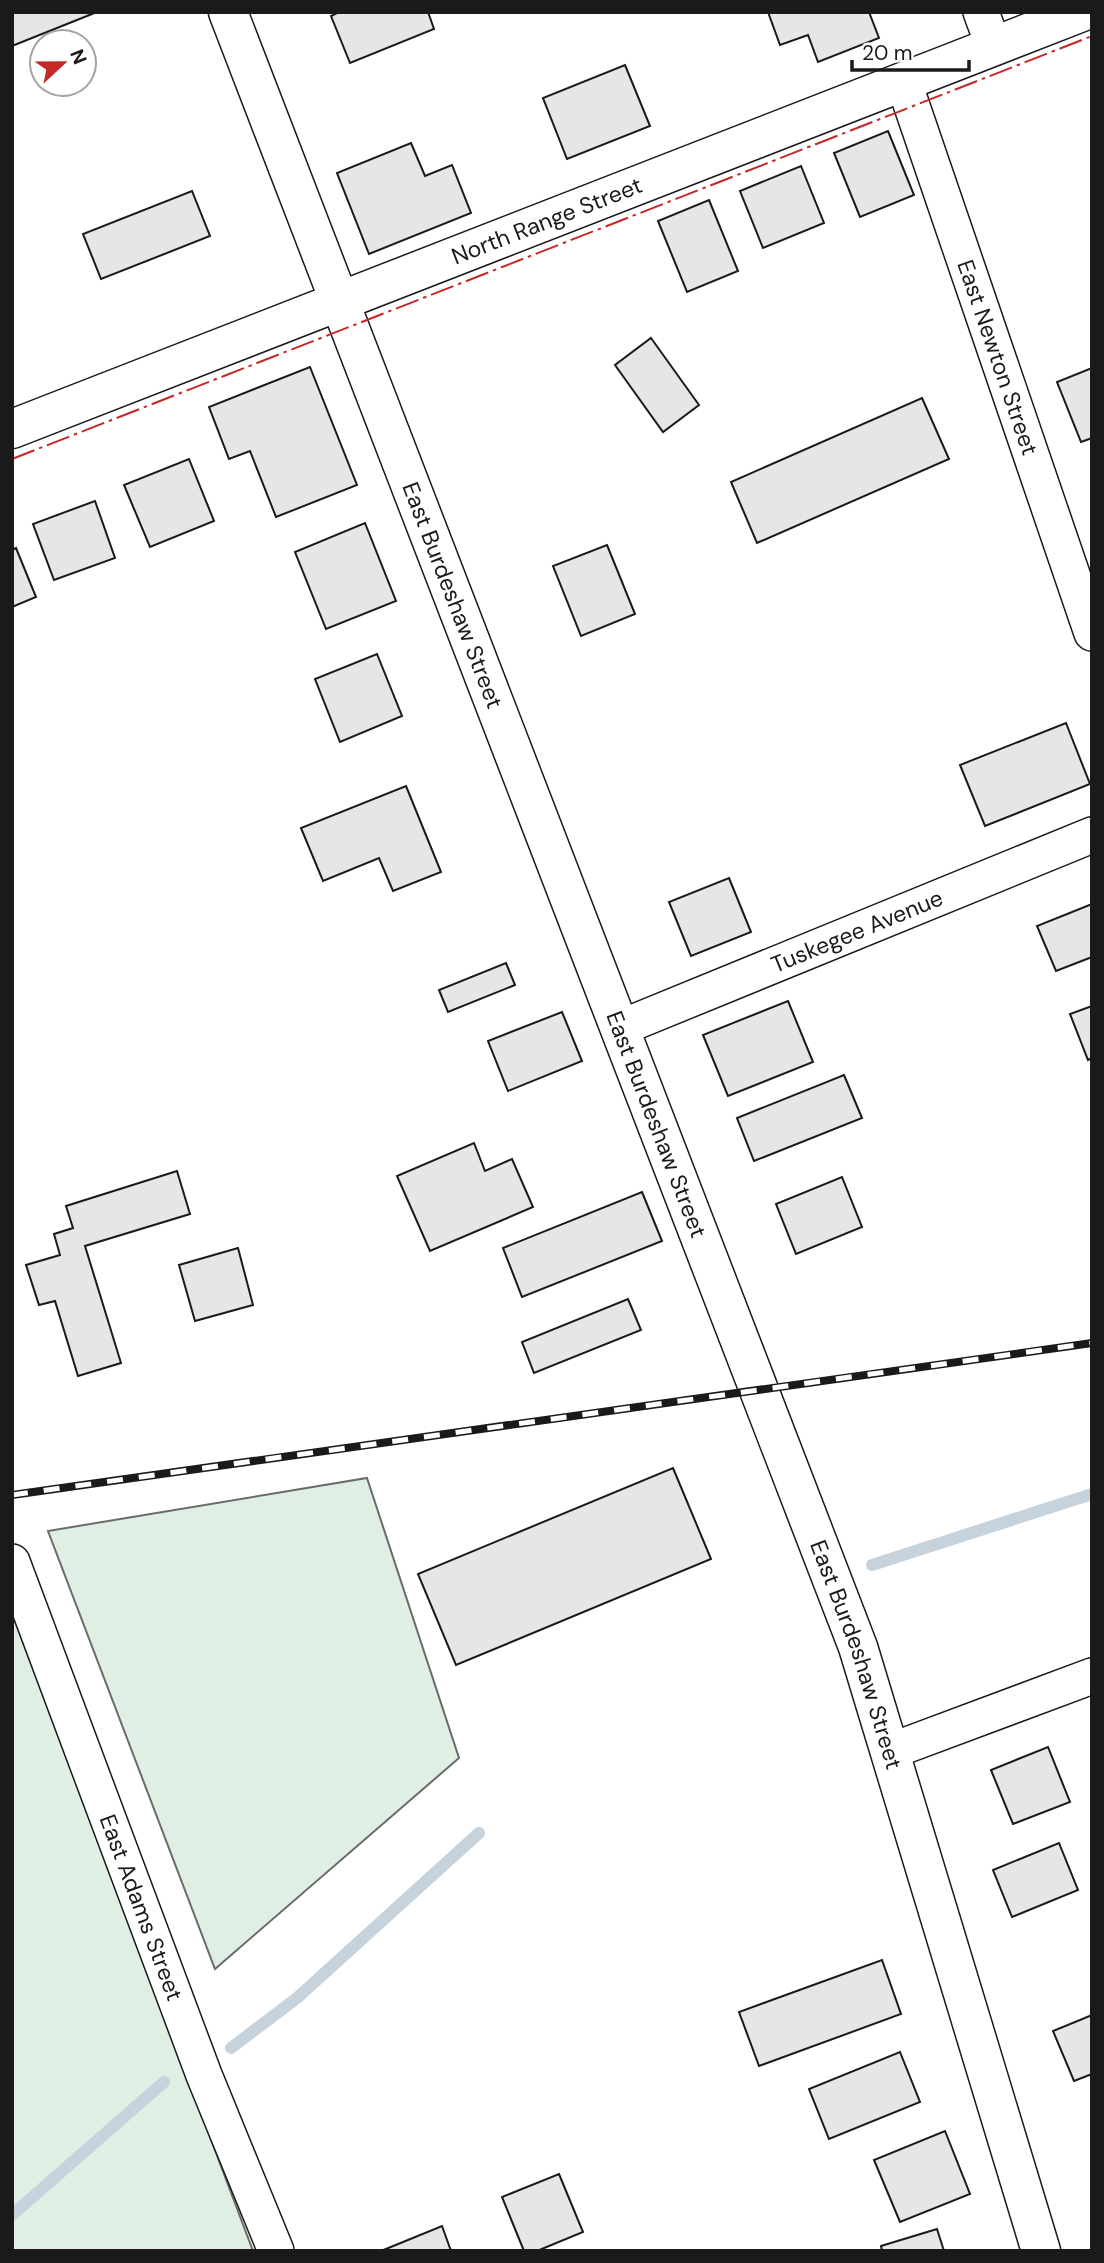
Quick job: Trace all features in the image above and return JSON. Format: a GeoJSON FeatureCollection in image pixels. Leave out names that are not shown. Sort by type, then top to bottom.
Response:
{"type":"FeatureCollection","features":[{"type":"Feature","properties":{"kind":"street","name":"East Burdeshaw Street"},"geometry":{"type":"LineString","coordinates":[[228,12],[858,1647],[1041,2251]]}},
{"type":"Feature","properties":{"kind":"street","name":"North Range Street"},"geometry":{"type":"LineString","coordinates":[[12,429],[340,304],[904,82],[988,29],[1082,12]]}},
{"type":"Feature","properties":{"kind":"street","name":"East Newton Street"},"geometry":{"type":"LineString","coordinates":[[904,82],[1092,633]]}},
{"type":"Feature","properties":{"kind":"street","name":"Tuskegee Avenue"},"geometry":{"type":"LineString","coordinates":[[620,1028],[1092,835]]}},
{"type":"Feature","properties":{"kind":"street","name":"East Adams Street"},"geometry":{"type":"LineString","coordinates":[[12,1562],[204,2075],[276,2251]]}},
{"type":"Feature","properties":{"kind":"street"},"geometry":{"type":"LineString","coordinates":[[891,1751],[1092,1676]]}},
{"type":"Feature","properties":{"kind":"green space"},"geometry":{"type":"Polygon","coordinates":[[[367,1478],[459,1758],[215,1969],[48,1531],[367,1478]]]}},
{"type":"Feature","properties":{"kind":"green space"},"geometry":{"type":"Polygon","coordinates":[[[12,1611],[253,2251],[12,2251],[12,1611]]]}},
{"type":"Feature","properties":{"kind":"building"},"geometry":{"type":"Polygon","coordinates":[[[12,12],[97,12],[57,28],[28,28],[28,40],[12,46],[12,12]]]}},
{"type":"Feature","properties":{"kind":"building"},"geometry":{"type":"Polygon","coordinates":[[[339,12],[428,12],[434,29],[350,63],[331,16],[339,12]]]}},
{"type":"Feature","properties":{"kind":"building"},"geometry":{"type":"Polygon","coordinates":[[[768,12],[869,12],[879,38],[818,62],[808,35],[780,45],[768,12]]]}},
{"type":"Feature","properties":{"kind":"building"},"geometry":{"type":"Polygon","coordinates":[[[625,65],[650,126],[567,159],[543,98],[625,65]]]}},
{"type":"Feature","properties":{"kind":"building"},"geometry":{"type":"Polygon","coordinates":[[[888,131],[914,195],[860,217],[834,153],[888,131]]]}},
{"type":"Feature","properties":{"kind":"building"},"geometry":{"type":"Polygon","coordinates":[[[411,143],[425,176],[452,165],[471,213],[369,254],[337,173],[411,143]]]}},
{"type":"Feature","properties":{"kind":"building"},"geometry":{"type":"Polygon","coordinates":[[[801,166],[824,223],[763,248],[740,191],[801,166]]]}},
{"type":"Feature","properties":{"kind":"building"},"geometry":{"type":"Polygon","coordinates":[[[192,191],[210,236],[101,279],[83,234],[192,191]]]}},
{"type":"Feature","properties":{"kind":"building"},"geometry":{"type":"Polygon","coordinates":[[[709,200],[738,271],[687,292],[658,221],[709,200]]]}},
{"type":"Feature","properties":{"kind":"building"},"geometry":{"type":"Polygon","coordinates":[[[651,338],[699,405],[663,432],[615,365],[651,338]]]}},
{"type":"Feature","properties":{"kind":"building"},"geometry":{"type":"Polygon","coordinates":[[[310,367],[357,485],[276,517],[250,451],[229,459],[209,407],[310,367]]]}},
{"type":"Feature","properties":{"kind":"building"},"geometry":{"type":"Polygon","coordinates":[[[1092,368],[1092,438],[1081,442],[1057,382],[1092,368]]]}},
{"type":"Feature","properties":{"kind":"building"},"geometry":{"type":"Polygon","coordinates":[[[922,398],[949,459],[757,543],[731,482],[922,398]]]}},
{"type":"Feature","properties":{"kind":"building"},"geometry":{"type":"Polygon","coordinates":[[[189,459],[214,521],[150,547],[124,485],[189,459]]]}},
{"type":"Feature","properties":{"kind":"building"},"geometry":{"type":"Polygon","coordinates":[[[95,501],[115,558],[54,580],[33,524],[95,501]]]}},
{"type":"Feature","properties":{"kind":"building"},"geometry":{"type":"Polygon","coordinates":[[[365,523],[396,601],[326,629],[295,552],[365,523]]]}},
{"type":"Feature","properties":{"kind":"building"},"geometry":{"type":"Polygon","coordinates":[[[607,545],[635,614],[581,636],[553,566],[607,545]]]}},
{"type":"Feature","properties":{"kind":"building"},"geometry":{"type":"Polygon","coordinates":[[[16,548],[36,597],[12,607],[12,550],[16,548]]]}},
{"type":"Feature","properties":{"kind":"building"},"geometry":{"type":"Polygon","coordinates":[[[377,654],[402,716],[340,742],[315,679],[377,654]]]}},
{"type":"Feature","properties":{"kind":"building"},"geometry":{"type":"Polygon","coordinates":[[[1066,723],[1090,784],[985,826],[960,765],[1066,723]]]}},
{"type":"Feature","properties":{"kind":"building"},"geometry":{"type":"Polygon","coordinates":[[[406,786],[441,872],[393,891],[379,858],[323,881],[301,828],[406,786]]]}},
{"type":"Feature","properties":{"kind":"building"},"geometry":{"type":"Polygon","coordinates":[[[729,878],[751,932],[691,956],[669,902],[729,878]]]}},
{"type":"Feature","properties":{"kind":"building"},"geometry":{"type":"Polygon","coordinates":[[[1092,904],[1092,957],[1056,971],[1037,926],[1092,904]]]}},
{"type":"Feature","properties":{"kind":"building"},"geometry":{"type":"Polygon","coordinates":[[[506,963],[515,985],[448,1012],[439,990],[506,963]]]}},
{"type":"Feature","properties":{"kind":"building"},"geometry":{"type":"Polygon","coordinates":[[[788,1001],[813,1062],[728,1096],[703,1035],[788,1001]]]}},
{"type":"Feature","properties":{"kind":"building"},"geometry":{"type":"Polygon","coordinates":[[[1092,1006],[1092,1058],[1088,1060],[1070,1014],[1092,1006]]]}},
{"type":"Feature","properties":{"kind":"building"},"geometry":{"type":"Polygon","coordinates":[[[562,1012],[582,1061],[508,1091],[488,1041],[562,1012]]]}},
{"type":"Feature","properties":{"kind":"building"},"geometry":{"type":"Polygon","coordinates":[[[844,1075],[862,1118],[754,1161],[737,1118],[844,1075]]]}},
{"type":"Feature","properties":{"kind":"building"},"geometry":{"type":"Polygon","coordinates":[[[474,1143],[485,1171],[512,1159],[533,1207],[430,1251],[397,1176],[474,1143]]]}},
{"type":"Feature","properties":{"kind":"building"},"geometry":{"type":"Polygon","coordinates":[[[177,1171],[190,1214],[85,1246],[121,1363],[78,1376],[55,1301],[39,1305],[26,1265],[60,1255],[54,1234],[73,1228],[66,1206],[177,1171]]]}},
{"type":"Feature","properties":{"kind":"building"},"geometry":{"type":"Polygon","coordinates":[[[842,1177],[862,1227],[796,1254],[776,1204],[842,1177]]]}},
{"type":"Feature","properties":{"kind":"building"},"geometry":{"type":"Polygon","coordinates":[[[642,1192],[662,1241],[522,1297],[503,1248],[642,1192]]]}},
{"type":"Feature","properties":{"kind":"building"},"geometry":{"type":"Polygon","coordinates":[[[238,1248],[253,1305],[195,1321],[179,1265],[238,1248]]]}},
{"type":"Feature","properties":{"kind":"building"},"geometry":{"type":"Polygon","coordinates":[[[628,1299],[641,1330],[534,1373],[522,1342],[628,1299]]]}},
{"type":"Feature","properties":{"kind":"building"},"geometry":{"type":"Polygon","coordinates":[[[673,1468],[711,1559],[456,1665],[418,1574],[673,1468]]]}},
{"type":"Feature","properties":{"kind":"building"},"geometry":{"type":"Polygon","coordinates":[[[1048,1747],[1070,1802],[1013,1824],[991,1770],[1048,1747]]]}},
{"type":"Feature","properties":{"kind":"building"},"geometry":{"type":"Polygon","coordinates":[[[1059,1843],[1078,1890],[1012,1917],[993,1870],[1059,1843]]]}},
{"type":"Feature","properties":{"kind":"building"},"geometry":{"type":"Polygon","coordinates":[[[882,1960],[901,2014],[759,2066],[739,2012],[882,1960]]]}},
{"type":"Feature","properties":{"kind":"building"},"geometry":{"type":"Polygon","coordinates":[[[1092,2015],[1092,2074],[1074,2081],[1053,2031],[1092,2015]]]}},
{"type":"Feature","properties":{"kind":"building"},"geometry":{"type":"Polygon","coordinates":[[[900,2052],[920,2102],[829,2139],[809,2089],[900,2052]]]}},
{"type":"Feature","properties":{"kind":"building"},"geometry":{"type":"Polygon","coordinates":[[[945,2131],[970,2194],[900,2222],[874,2160],[945,2131]]]}},
{"type":"Feature","properties":{"kind":"building"},"geometry":{"type":"Polygon","coordinates":[[[559,2174],[583,2232],[537,2251],[524,2251],[502,2197],[559,2174]]]}},
{"type":"Feature","properties":{"kind":"building"},"geometry":{"type":"Polygon","coordinates":[[[442,2226],[451,2251],[381,2251],[442,2226]]]}},
{"type":"Feature","properties":{"kind":"building"},"geometry":{"type":"Polygon","coordinates":[[[937,2229],[944,2251],[882,2251],[881,2246],[937,2229]]]}},
{"type":"Feature","properties":{"kind":"waterway"},"geometry":{"type":"LineString","coordinates":[[872,1565],[1092,1494]]}},
{"type":"Feature","properties":{"kind":"waterway"},"geometry":{"type":"LineString","coordinates":[[231,2048],[297,1998],[479,1833]]}},
{"type":"Feature","properties":{"kind":"waterway"},"geometry":{"type":"LineString","coordinates":[[12,2215],[164,2082]]}},
{"type":"Feature","properties":{"kind":"railway"},"geometry":{"type":"LineString","coordinates":[[12,1495],[1092,1343]]}},
{"type":"Feature","properties":{"kind":"power"},"geometry":{"type":"LineString","coordinates":[[12,459],[1092,36]]}}]}
